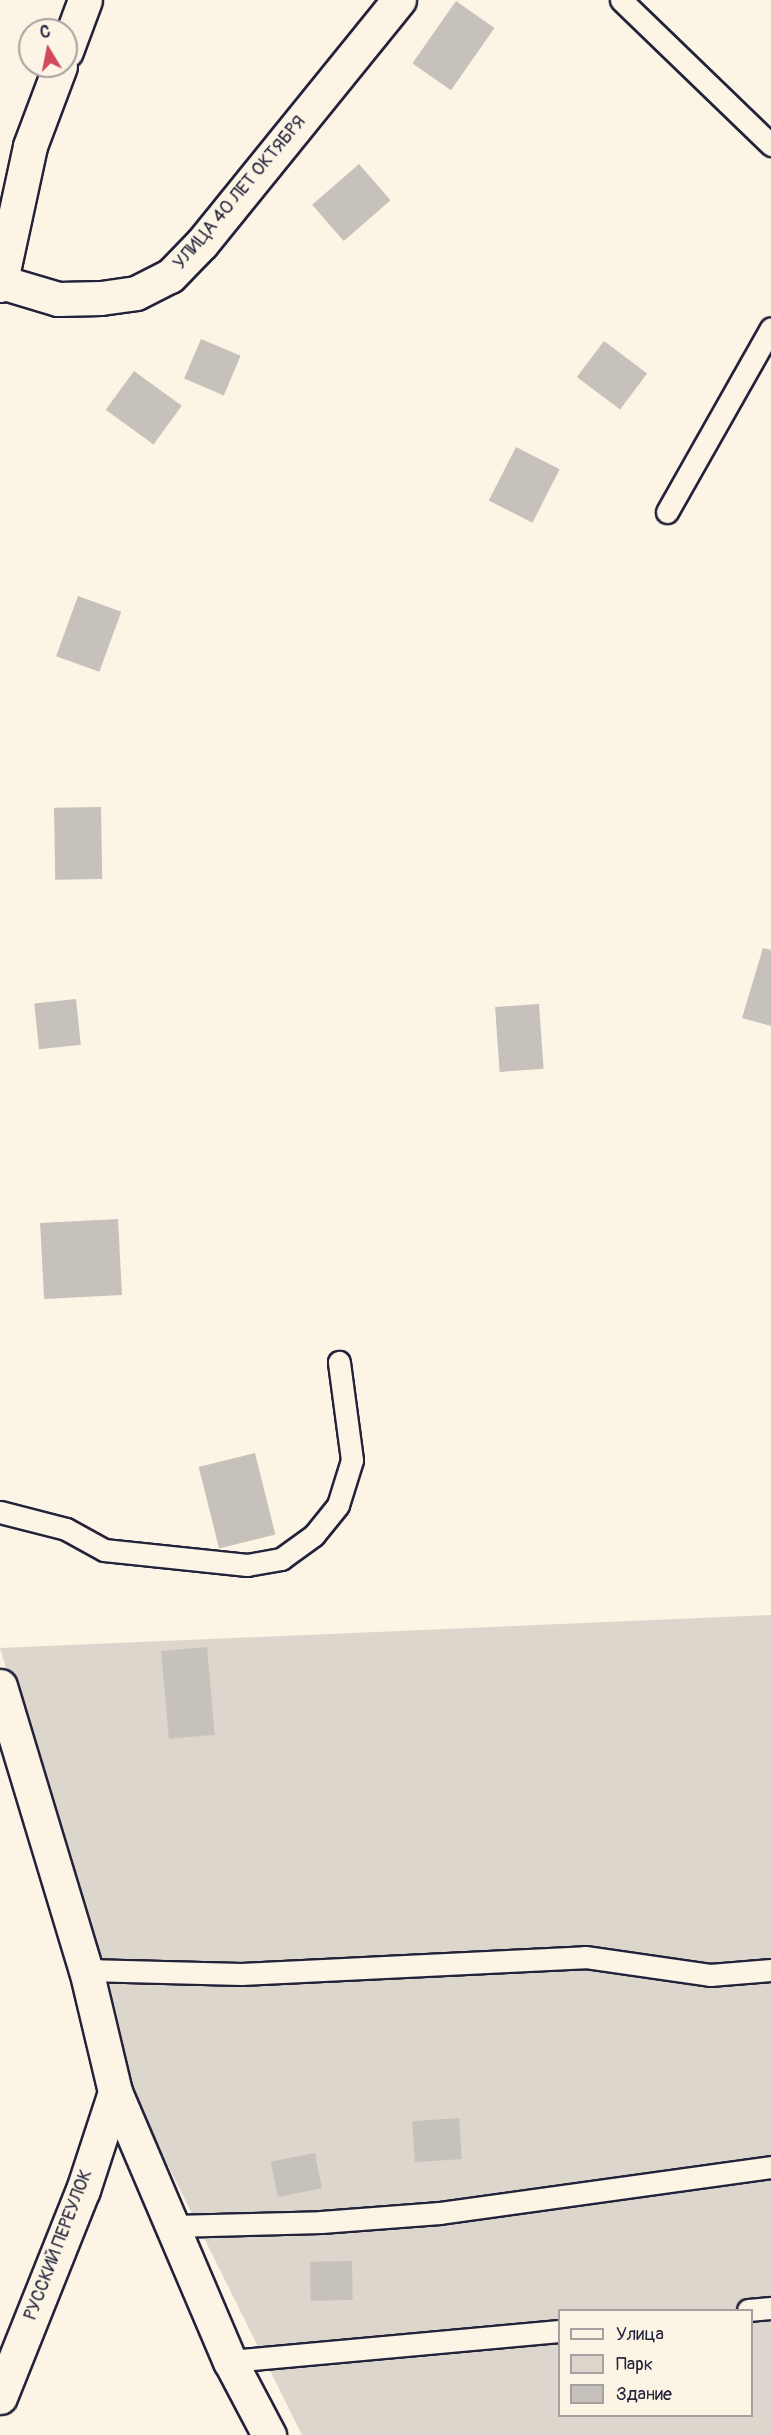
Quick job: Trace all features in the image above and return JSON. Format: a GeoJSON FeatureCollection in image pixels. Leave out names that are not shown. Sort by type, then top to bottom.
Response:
{"type":"FeatureCollection","features":[{"type":"Feature","properties":{"kind":"street"},"geometry":{"type":"LineString","coordinates":[[78,19],[85,0]]}},
{"type":"Feature","properties":{"kind":"street","name":"УЛИЦА 40 ЛЕТ ОКТЯБРЯ"},"geometry":{"type":"LineString","coordinates":[[0,284],[58,299],[101,298],[136,293],[170,276],[202,243],[399,0]]}},
{"type":"Feature","properties":{"kind":"street"},"geometry":{"type":"LineString","coordinates":[[0,284],[30,146],[56,78]]}},
{"type":"Feature","properties":{"kind":"street"},"geometry":{"type":"LineString","coordinates":[[0,1686],[86,1970],[115,2092],[230,2361],[269,2435]]}},
{"type":"Feature","properties":{"kind":"street","name":"РУССКИЙ ПЕРЕУЛОК"},"geometry":{"type":"LineString","coordinates":[[0,2397],[83,2190],[115,2092]]}},
{"type":"Feature","properties":{"kind":"lane"},"geometry":{"type":"LineString","coordinates":[[621,0],[771,145]]}},
{"type":"Feature","properties":{"kind":"lane"},"geometry":{"type":"LineString","coordinates":[[667,512],[771,328]]}},
{"type":"Feature","properties":{"kind":"lane"},"geometry":{"type":"LineString","coordinates":[[0,1512],[66,1529],[104,1550],[247,1565],[281,1558],[314,1535],[338,1505],[352,1460],[339,1362]]}},
{"type":"Feature","properties":{"kind":"lane"},"geometry":{"type":"LineString","coordinates":[[86,1970],[241,1974],[585,1957],[710,1975],[771,1970]]}},
{"type":"Feature","properties":{"kind":"lane"},"geometry":{"type":"LineString","coordinates":[[172,2226],[321,2222],[440,2213],[771,2167]]}},
{"type":"Feature","properties":{"kind":"lane"},"geometry":{"type":"LineString","coordinates":[[753,2310],[771,2308]]}},
{"type":"Feature","properties":{"kind":"lane"},"geometry":{"type":"LineString","coordinates":[[230,2361],[558,2331]]}},
{"type":"Feature","properties":{"kind":"green space"},"geometry":{"type":"Polygon","coordinates":[[[771,1615],[771,2435],[302,2435],[131,2091],[0,1648],[771,1615]]]}},
{"type":"Feature","properties":{"kind":"building"},"geometry":{"type":"Polygon","coordinates":[[[456,1],[495,28],[451,90],[412,63],[456,1]]]}},
{"type":"Feature","properties":{"kind":"building"},"geometry":{"type":"Polygon","coordinates":[[[359,164],[390,200],[344,241],[312,205],[359,164]]]}},
{"type":"Feature","properties":{"kind":"building"},"geometry":{"type":"Polygon","coordinates":[[[201,339],[241,356],[224,395],[184,379],[201,339]]]}},
{"type":"Feature","properties":{"kind":"building"},"geometry":{"type":"Polygon","coordinates":[[[604,341],[647,373],[620,409],[577,377],[604,341]]]}},
{"type":"Feature","properties":{"kind":"building"},"geometry":{"type":"Polygon","coordinates":[[[134,371],[182,406],[154,445],[106,410],[134,371]]]}},
{"type":"Feature","properties":{"kind":"building"},"geometry":{"type":"Polygon","coordinates":[[[516,447],[560,469],[532,523],[489,500],[516,447]]]}},
{"type":"Feature","properties":{"kind":"building"},"geometry":{"type":"Polygon","coordinates":[[[78,596],[121,612],[99,672],[56,656],[78,596]]]}},
{"type":"Feature","properties":{"kind":"building"},"geometry":{"type":"Polygon","coordinates":[[[101,807],[102,879],[55,880],[54,808],[101,807]]]}},
{"type":"Feature","properties":{"kind":"building"},"geometry":{"type":"Polygon","coordinates":[[[763,948],[771,950],[771,1026],[742,1018],[763,948]]]}},
{"type":"Feature","properties":{"kind":"building"},"geometry":{"type":"Polygon","coordinates":[[[76,999],[81,1045],[39,1049],[34,1003],[76,999]]]}},
{"type":"Feature","properties":{"kind":"building"},"geometry":{"type":"Polygon","coordinates":[[[539,1004],[544,1069],[500,1072],[495,1007],[539,1004]]]}},
{"type":"Feature","properties":{"kind":"building"},"geometry":{"type":"Polygon","coordinates":[[[118,1219],[122,1295],[44,1299],[40,1223],[118,1219]]]}},
{"type":"Feature","properties":{"kind":"building"},"geometry":{"type":"Polygon","coordinates":[[[255,1453],[275,1535],[219,1549],[199,1467],[255,1453]]]}},
{"type":"Feature","properties":{"kind":"building"},"geometry":{"type":"Polygon","coordinates":[[[207,1647],[215,1735],[169,1739],[161,1651],[207,1647]]]}},
{"type":"Feature","properties":{"kind":"building"},"geometry":{"type":"Polygon","coordinates":[[[459,2118],[462,2159],[415,2162],[412,2121],[459,2118]]]}},
{"type":"Feature","properties":{"kind":"building"},"geometry":{"type":"Polygon","coordinates":[[[315,2153],[322,2188],[278,2197],[271,2162],[315,2153]]]}},
{"type":"Feature","properties":{"kind":"building"},"geometry":{"type":"Polygon","coordinates":[[[352,2261],[353,2300],[311,2301],[310,2262],[352,2261]]]}}]}
